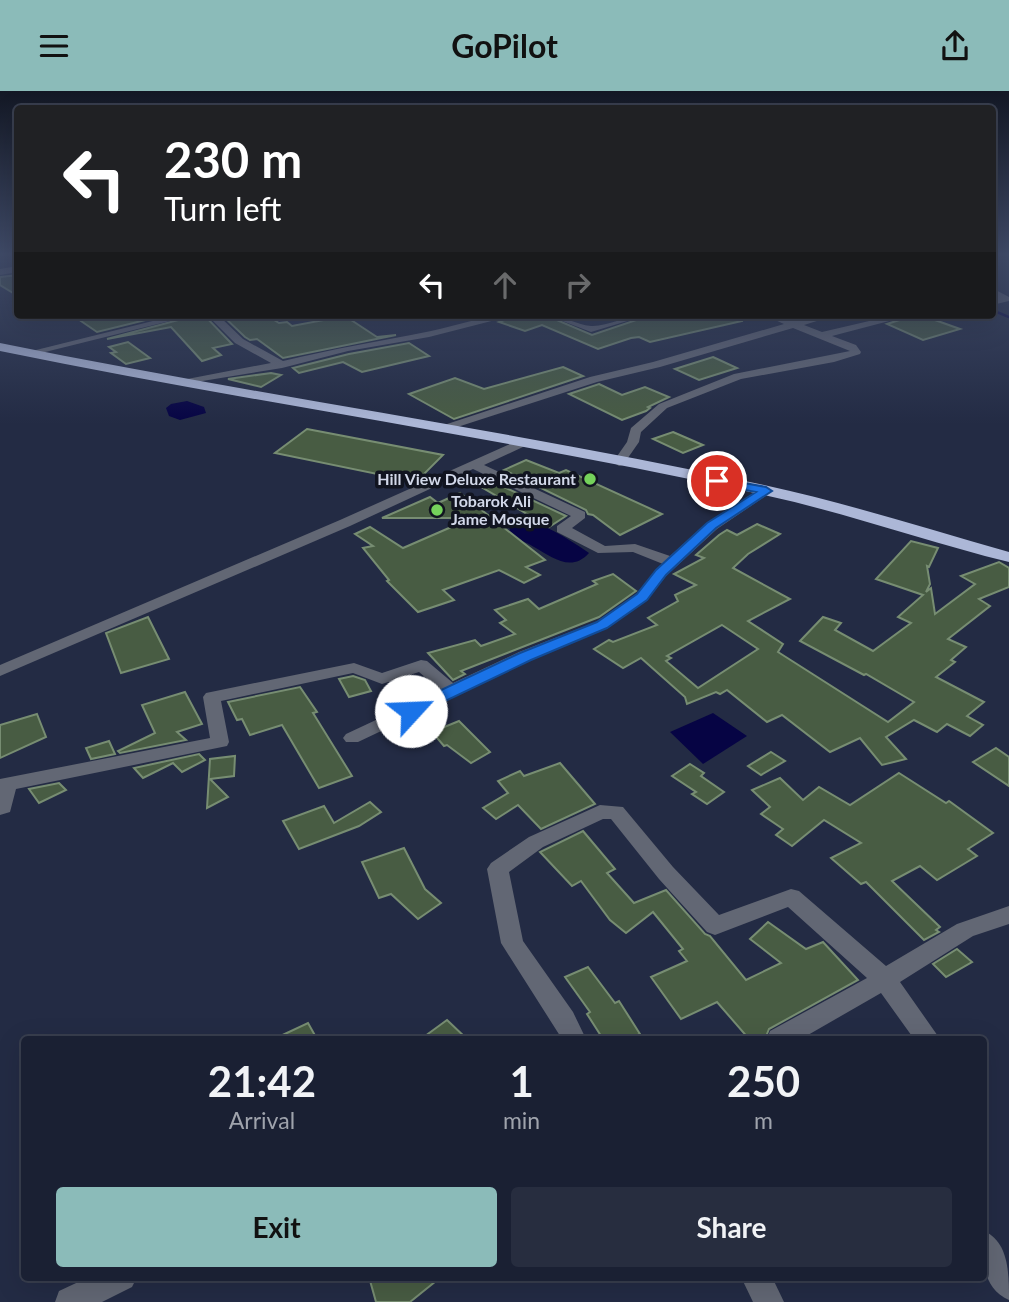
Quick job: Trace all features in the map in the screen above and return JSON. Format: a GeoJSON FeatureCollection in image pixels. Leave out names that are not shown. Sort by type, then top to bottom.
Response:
{"type":"FeatureCollection","features":[{"type":"Feature","properties":{"kind":"highway"},"geometry":{"type":"LineString","coordinates":[[0,347],[766,491],[1009,557]]}},
{"type":"Feature","properties":{"kind":"street"},"geometry":{"type":"LineString","coordinates":[[29,353],[172,319]]}},
{"type":"Feature","properties":{"kind":"street"},"geometry":{"type":"LineString","coordinates":[[216,319],[239,341],[282,365]]}},
{"type":"Feature","properties":{"kind":"street"},"geometry":{"type":"LineString","coordinates":[[182,383],[225,373],[282,365],[346,348],[429,334],[493,319]]}},
{"type":"Feature","properties":{"kind":"street"},"geometry":{"type":"LineString","coordinates":[[562,319],[591,330],[628,319]]}},
{"type":"Feature","properties":{"kind":"street"},"geometry":{"type":"LineString","coordinates":[[619,462],[633,442],[635,431],[663,406],[738,376],[834,359],[856,352],[852,347],[780,319]]}},
{"type":"Feature","properties":{"kind":"street"},"geometry":{"type":"LineString","coordinates":[[438,429],[594,379],[656,365],[814,319]]}},
{"type":"Feature","properties":{"kind":"street"},"geometry":{"type":"LineString","coordinates":[[822,335],[890,319]]}},
{"type":"Feature","properties":{"kind":"street"},"geometry":{"type":"LineString","coordinates":[[0,671],[521,443]]}},
{"type":"Feature","properties":{"kind":"street"},"geometry":{"type":"LineString","coordinates":[[474,465],[580,515],[562,529],[603,550],[635,548],[672,562]]}},
{"type":"Feature","properties":{"kind":"street"},"geometry":{"type":"LineString","coordinates":[[352,738],[525,656],[602,625],[642,597],[672,562],[712,526],[766,491]]}},
{"type":"Feature","properties":{"kind":"street"},"geometry":{"type":"LineString","coordinates":[[0,808],[3,807],[7,785],[220,742],[212,697],[354,668],[382,679],[421,664],[452,691]]}},
{"type":"Feature","properties":{"kind":"street"},"geometry":{"type":"LineString","coordinates":[[573,1036],[565,1019],[512,943],[498,869],[536,842],[600,811],[616,812],[666,873],[715,926],[791,897],[885,980],[926,1036]]}},
{"type":"Feature","properties":{"kind":"street"},"geometry":{"type":"LineString","coordinates":[[784,1036],[885,980],[965,930],[1009,915]]}},
{"type":"Feature","properties":{"kind":"street"},"geometry":{"type":"LineString","coordinates":[[987,1250],[1009,1285]]}},
{"type":"Feature","properties":{"kind":"street"},"geometry":{"type":"LineString","coordinates":[[69,1302],[114,1281]]}},
{"type":"Feature","properties":{"kind":"street"},"geometry":{"type":"LineString","coordinates":[[758,1281],[769,1302]]}},
{"type":"Feature","properties":{"kind":"shaded area"},"geometry":{"type":"Polygon","coordinates":[[[187,401],[204,407],[206,413],[180,420],[169,416],[166,408],[171,404],[187,401]]]}},
{"type":"Feature","properties":{"kind":"shaded area"},"geometry":{"type":"Polygon","coordinates":[[[517,517],[563,536],[589,553],[582,559],[568,563],[503,533],[510,530],[510,518],[517,517]]]}},
{"type":"Feature","properties":{"kind":"shaded area"},"geometry":{"type":"Polygon","coordinates":[[[713,713],[747,736],[703,764],[670,732],[713,713]]]}},
{"type":"Feature","properties":{"kind":"building"},"geometry":{"type":"Polygon","coordinates":[[[78,319],[150,319],[97,332],[78,319]]]}},
{"type":"Feature","properties":{"kind":"building"},"geometry":{"type":"Polygon","coordinates":[[[182,319],[208,319],[232,344],[213,348],[221,355],[202,361],[171,327],[107,339],[182,319]]]}},
{"type":"Feature","properties":{"kind":"building"},"geometry":{"type":"Polygon","coordinates":[[[226,319],[272,319],[292,326],[329,319],[350,319],[377,337],[396,335],[283,358],[257,339],[250,340],[226,319]]]}},
{"type":"Feature","properties":{"kind":"building"},"geometry":{"type":"Polygon","coordinates":[[[507,319],[554,319],[592,335],[639,319],[742,321],[650,342],[639,337],[631,338],[598,349],[542,325],[525,331],[499,322],[507,319]]]}},
{"type":"Feature","properties":{"kind":"building"},"geometry":{"type":"Polygon","coordinates":[[[903,319],[932,319],[960,329],[923,340],[887,324],[903,319]]]}},
{"type":"Feature","properties":{"kind":"building"},"geometry":{"type":"Polygon","coordinates":[[[128,342],[150,358],[126,364],[111,353],[116,352],[109,347],[128,342]]]}},
{"type":"Feature","properties":{"kind":"building"},"geometry":{"type":"Polygon","coordinates":[[[409,343],[429,356],[362,372],[343,362],[299,373],[293,368],[349,354],[409,343]]]}},
{"type":"Feature","properties":{"kind":"building"},"geometry":{"type":"Polygon","coordinates":[[[713,357],[737,368],[699,380],[675,369],[713,357]]]}},
{"type":"Feature","properties":{"kind":"building"},"geometry":{"type":"Polygon","coordinates":[[[563,367],[583,376],[454,419],[409,394],[455,378],[484,389],[563,367]]]}},
{"type":"Feature","properties":{"kind":"building"},"geometry":{"type":"Polygon","coordinates":[[[271,373],[281,375],[261,387],[228,379],[271,373]]]}},
{"type":"Feature","properties":{"kind":"building"},"geometry":{"type":"Polygon","coordinates":[[[599,384],[622,395],[645,387],[669,397],[648,407],[650,408],[646,411],[622,420],[569,394],[599,384]]]}},
{"type":"Feature","properties":{"kind":"building"},"geometry":{"type":"Polygon","coordinates":[[[307,429],[443,455],[416,482],[275,453],[307,429]]]}},
{"type":"Feature","properties":{"kind":"building"},"geometry":{"type":"Polygon","coordinates":[[[673,432],[703,445],[683,453],[653,439],[673,432]]]}},
{"type":"Feature","properties":{"kind":"building"},"geometry":{"type":"Polygon","coordinates":[[[526,460],[559,473],[566,470],[662,514],[620,535],[586,510],[504,470],[526,460]]]}},
{"type":"Feature","properties":{"kind":"building"},"geometry":{"type":"Polygon","coordinates":[[[489,480],[566,516],[549,527],[478,485],[489,480]]]}},
{"type":"Feature","properties":{"kind":"building"},"geometry":{"type":"Polygon","coordinates":[[[460,493],[545,560],[526,567],[540,575],[524,583],[499,570],[443,590],[454,600],[418,612],[387,581],[389,580],[363,548],[373,546],[355,534],[370,527],[403,548],[472,518],[382,518],[430,497],[438,503],[460,493]]]}},
{"type":"Feature","properties":{"kind":"building"},"geometry":{"type":"Polygon","coordinates":[[[757,524],[780,534],[748,554],[733,568],[790,599],[748,621],[783,644],[778,652],[888,722],[914,702],[800,641],[823,617],[841,623],[835,630],[873,651],[911,623],[898,617],[923,595],[876,579],[911,541],[938,548],[929,567],[927,566],[930,584],[926,592],[931,588],[935,614],[975,584],[961,576],[999,562],[1009,568],[1009,587],[979,599],[990,606],[948,639],[966,647],[951,660],[955,662],[936,677],[984,702],[967,716],[983,725],[970,736],[947,724],[937,732],[914,720],[886,737],[906,759],[882,765],[860,738],[830,752],[782,715],[767,722],[727,690],[687,704],[685,697],[641,658],[623,668],[594,649],[609,640],[613,642],[657,625],[648,618],[678,601],[675,595],[696,585],[674,574],[704,558],[696,555],[727,530],[737,535],[757,524]],[[722,625],[667,656],[671,658],[666,661],[698,688],[758,649],[722,625]]]}},
{"type":"Feature","properties":{"kind":"building"},"geometry":{"type":"Polygon","coordinates":[[[613,574],[636,591],[599,617],[461,671],[465,674],[453,680],[428,653],[475,640],[481,646],[515,634],[500,623],[506,620],[495,610],[528,599],[539,609],[597,584],[593,581],[613,574]]]}},
{"type":"Feature","properties":{"kind":"building"},"geometry":{"type":"Polygon","coordinates":[[[148,617],[169,659],[121,673],[106,633],[148,617]]]}},
{"type":"Feature","properties":{"kind":"building"},"geometry":{"type":"Polygon","coordinates":[[[353,676],[365,680],[371,691],[349,697],[339,679],[353,676]]]}},
{"type":"Feature","properties":{"kind":"building"},"geometry":{"type":"Polygon","coordinates":[[[428,684],[435,689],[398,707],[391,698],[428,684]]]}},
{"type":"Feature","properties":{"kind":"building"},"geometry":{"type":"Polygon","coordinates":[[[300,687],[352,776],[319,788],[282,725],[250,735],[242,719],[237,720],[228,702],[300,687]]]}},
{"type":"Feature","properties":{"kind":"building"},"geometry":{"type":"Polygon","coordinates":[[[185,692],[202,724],[177,732],[186,740],[120,753],[118,751],[155,733],[142,705],[185,692]]]}},
{"type":"Feature","properties":{"kind":"building"},"geometry":{"type":"Polygon","coordinates":[[[37,714],[46,737],[0,758],[0,725],[37,714]]]}},
{"type":"Feature","properties":{"kind":"building"},"geometry":{"type":"Polygon","coordinates":[[[459,721],[490,752],[471,763],[447,745],[444,746],[432,732],[459,721]]]}},
{"type":"Feature","properties":{"kind":"building"},"geometry":{"type":"Polygon","coordinates":[[[109,741],[115,754],[91,759],[86,748],[109,741]]]}},
{"type":"Feature","properties":{"kind":"building"},"geometry":{"type":"Polygon","coordinates":[[[996,748],[1009,757],[1009,786],[973,762],[996,748]]]}},
{"type":"Feature","properties":{"kind":"building"},"geometry":{"type":"Polygon","coordinates":[[[771,752],[785,761],[761,775],[748,766],[771,752]]]}},
{"type":"Feature","properties":{"kind":"building"},"geometry":{"type":"Polygon","coordinates":[[[199,754],[205,760],[182,772],[173,763],[143,778],[134,768],[199,754]]]}},
{"type":"Feature","properties":{"kind":"building"},"geometry":{"type":"Polygon","coordinates":[[[235,756],[234,776],[210,779],[228,797],[207,808],[210,759],[235,756]]]}},
{"type":"Feature","properties":{"kind":"building"},"geometry":{"type":"Polygon","coordinates":[[[560,763],[595,804],[541,829],[518,805],[496,819],[483,808],[508,793],[498,781],[520,771],[524,776],[560,763]]]}},
{"type":"Feature","properties":{"kind":"building"},"geometry":{"type":"Polygon","coordinates":[[[690,764],[704,773],[701,776],[724,792],[707,804],[692,794],[696,792],[672,776],[690,764]]]}},
{"type":"Feature","properties":{"kind":"building"},"geometry":{"type":"Polygon","coordinates":[[[899,773],[946,803],[949,801],[993,833],[968,849],[977,856],[937,880],[920,866],[892,881],[940,927],[936,930],[939,932],[924,940],[866,882],[861,884],[831,858],[861,843],[824,820],[792,846],[776,835],[783,829],[761,814],[770,807],[752,790],[780,778],[803,800],[819,787],[850,805],[899,773]]]}},
{"type":"Feature","properties":{"kind":"building"},"geometry":{"type":"Polygon","coordinates":[[[59,783],[66,790],[39,803],[29,789],[59,783]]]}},
{"type":"Feature","properties":{"kind":"building"},"geometry":{"type":"Polygon","coordinates":[[[370,802],[381,812],[359,826],[299,849],[283,821],[324,806],[334,823],[370,802]]]}},
{"type":"Feature","properties":{"kind":"building"},"geometry":{"type":"Polygon","coordinates":[[[583,831],[615,869],[607,873],[634,903],[666,890],[705,934],[710,936],[746,980],[781,963],[750,939],[768,922],[806,949],[823,942],[858,980],[769,1029],[766,1036],[746,1036],[717,1002],[681,1019],[651,977],[687,961],[679,951],[683,949],[653,912],[626,933],[610,920],[581,881],[572,886],[540,852],[583,831]]]}},
{"type":"Feature","properties":{"kind":"building"},"geometry":{"type":"Polygon","coordinates":[[[404,848],[425,889],[441,903],[418,919],[391,894],[379,898],[362,862],[404,848]]]}},
{"type":"Feature","properties":{"kind":"building"},"geometry":{"type":"Polygon","coordinates":[[[957,949],[972,962],[946,977],[933,964],[957,949]]]}},
{"type":"Feature","properties":{"kind":"building"},"geometry":{"type":"Polygon","coordinates":[[[588,967],[615,1003],[619,1001],[640,1034],[601,1036],[587,1014],[590,1012],[565,977],[588,967]]]}},
{"type":"Feature","properties":{"kind":"building"},"geometry":{"type":"Polygon","coordinates":[[[447,1020],[464,1036],[425,1036],[447,1020]]]}},
{"type":"Feature","properties":{"kind":"building"},"geometry":{"type":"Polygon","coordinates":[[[308,1023],[315,1036],[280,1036],[308,1023]]]}},
{"type":"Feature","properties":{"kind":"building"},"geometry":{"type":"Polygon","coordinates":[[[370,1281],[436,1281],[410,1302],[376,1302],[370,1281]]]}},
{"type":"Feature","properties":{"kind":"waterway"},"geometry":{"type":"LineString","coordinates":[[996,312],[1009,317]]}},
{"type":"Feature","properties":{"kind":"place","name":"Hill View Deluxe Restaurant"},"geometry":{"type":"Point","coordinates":[590,479]}},
{"type":"Feature","properties":{"kind":"place","name":"Tobarok Ali Jame Mosque"},"geometry":{"type":"Point","coordinates":[437,510]}},
{"type":"Feature","properties":{"kind":"route"},"geometry":{"type":"LineString","coordinates":[[411,711],[525,656],[602,625],[642,597],[661,573],[712,526],[766,491],[717,481]]}}]}
